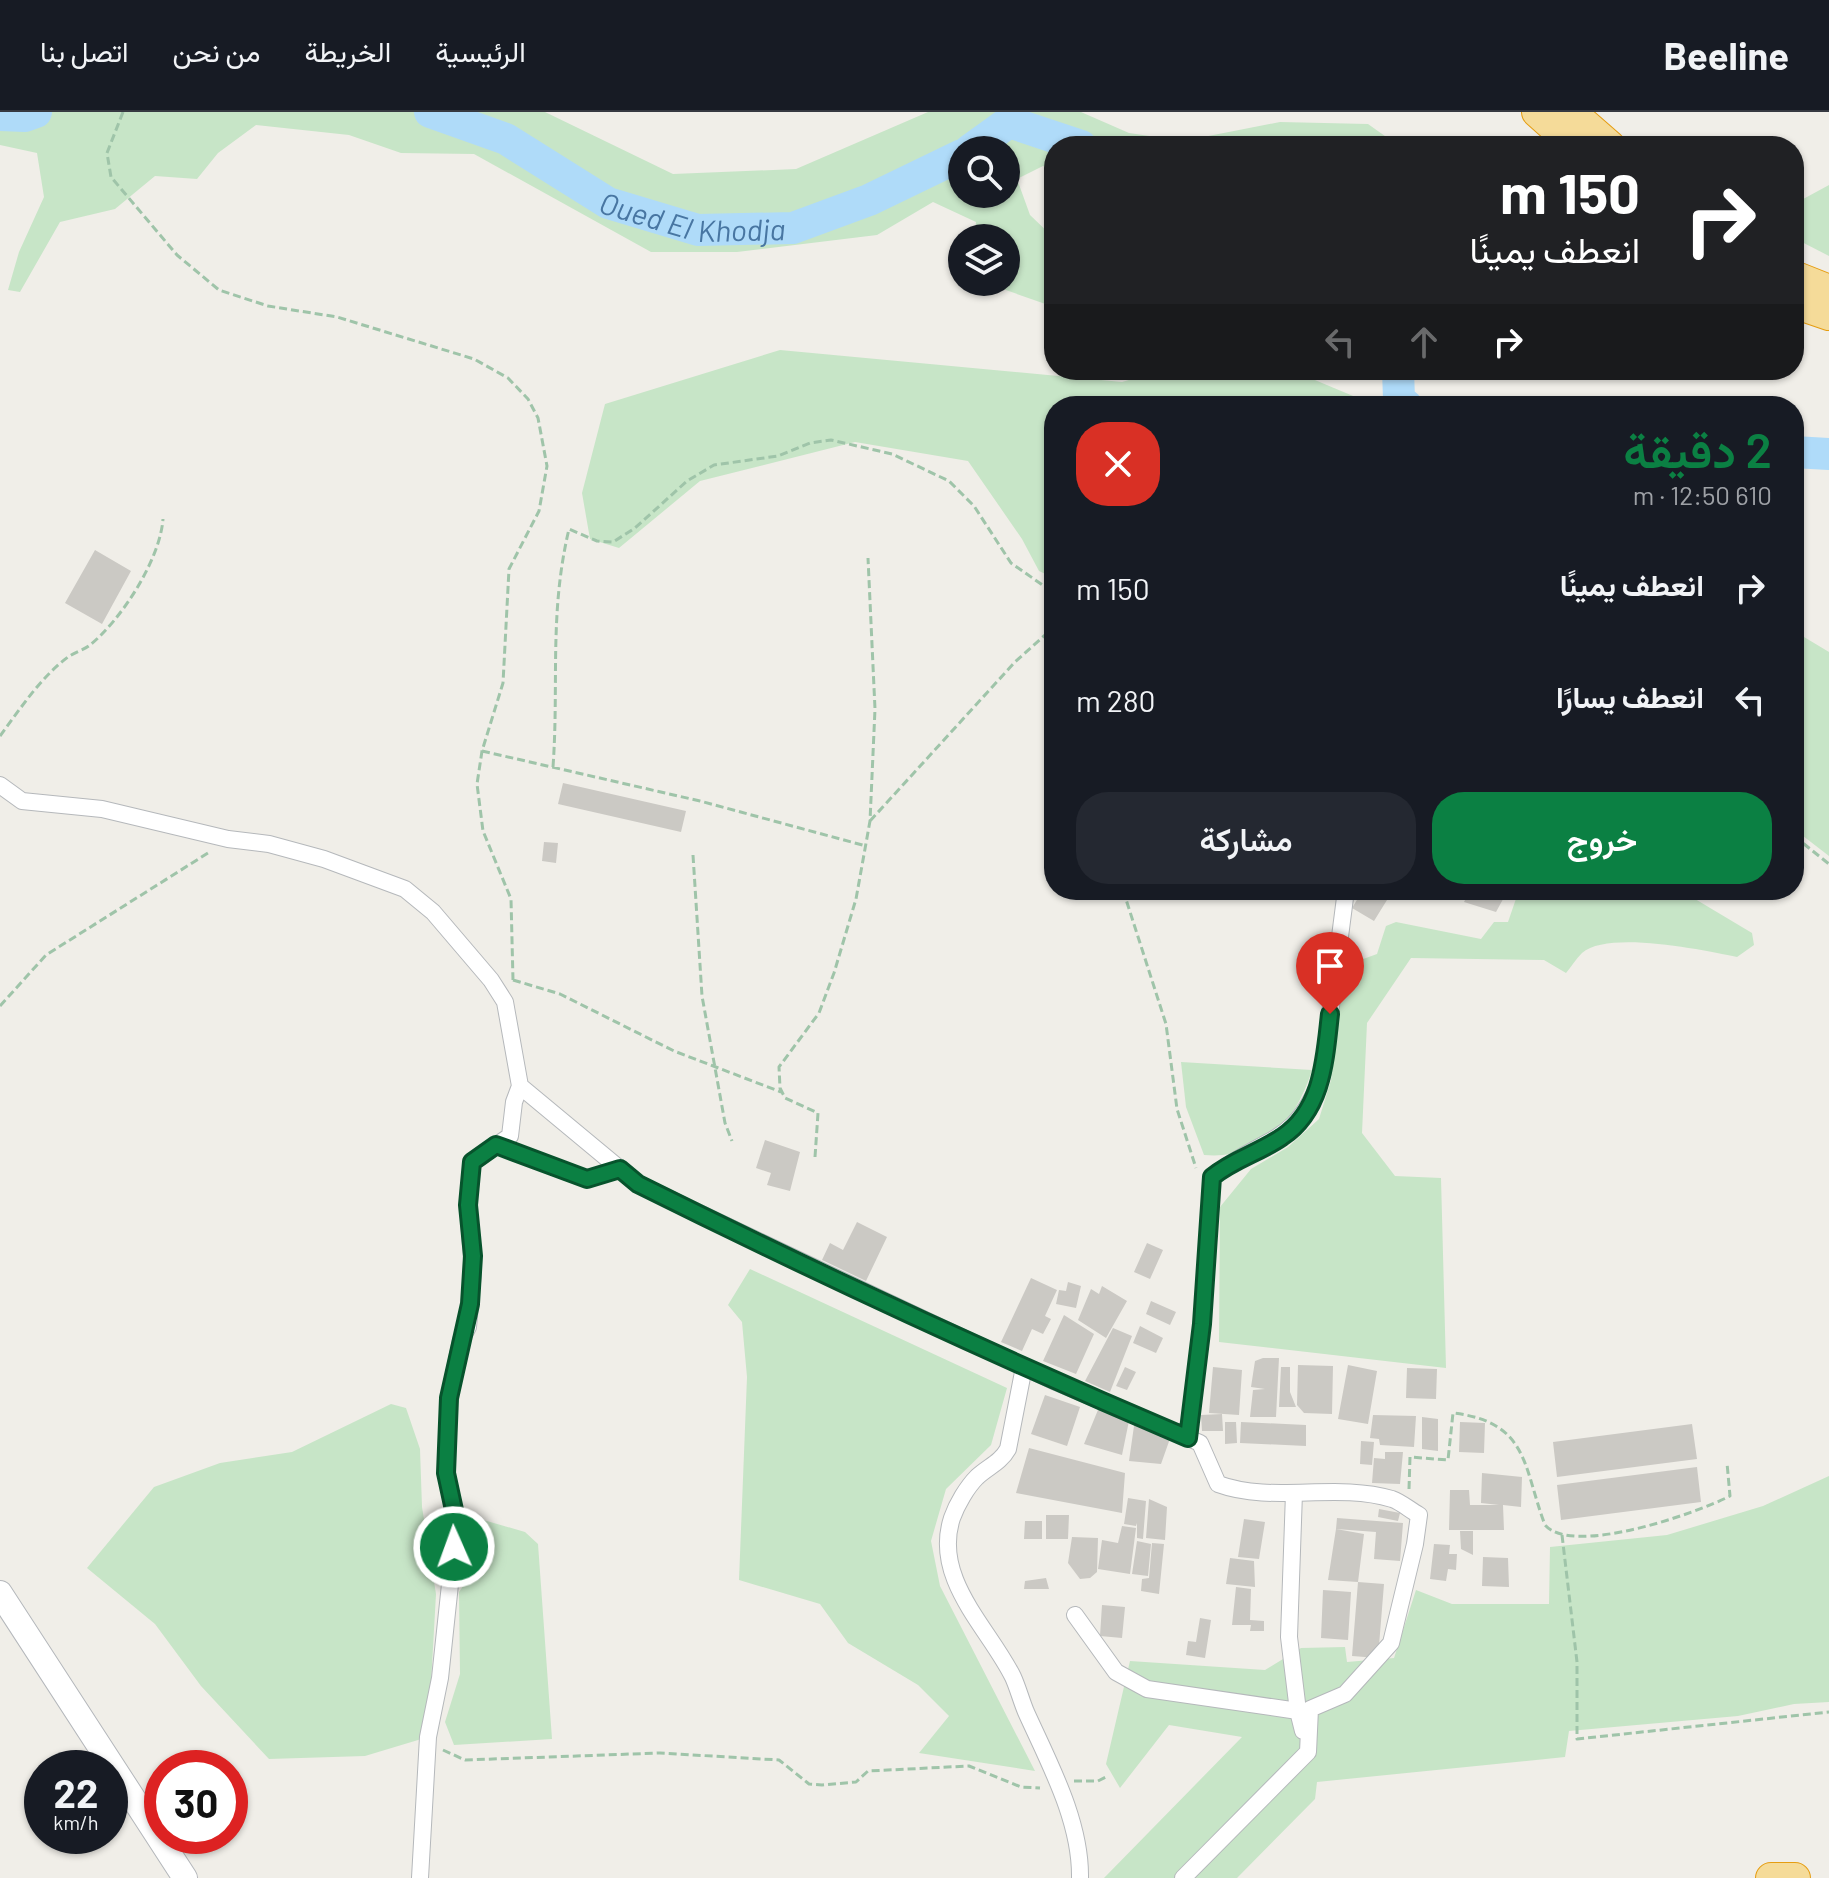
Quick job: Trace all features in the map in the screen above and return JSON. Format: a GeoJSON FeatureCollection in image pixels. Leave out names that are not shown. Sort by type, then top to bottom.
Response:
{"type":"FeatureCollection","features":[{"type":"Feature","properties":{"kind":"highway"},"geometry":{"type":"LineString","coordinates":[[1537,112],[1564,136]]}},
{"type":"Feature","properties":{"kind":"highway"},"geometry":{"type":"LineString","coordinates":[[1571,112],[1599,136]]}},
{"type":"Feature","properties":{"kind":"highway"},"geometry":{"type":"LineString","coordinates":[[1804,280],[1829,290]]}},
{"type":"Feature","properties":{"kind":"highway"},"geometry":{"type":"LineString","coordinates":[[1804,306],[1829,315]]}},
{"type":"Feature","properties":{"kind":"highway"},"geometry":{"type":"LineString","coordinates":[[1771,1878],[1795,1878]]}},
{"type":"Feature","properties":{"kind":"main road"},"geometry":{"type":"LineString","coordinates":[[0,1593],[185,1878]]}},
{"type":"Feature","properties":{"kind":"street"},"geometry":{"type":"LineString","coordinates":[[0,785],[22,801],[102,809],[228,839],[269,844],[324,859],[405,889],[433,912],[491,980],[505,1002],[520,1086],[514,1102],[510,1136],[472,1162],[470,1171],[468,1205],[473,1272],[468,1327],[461,1340],[449,1398],[447,1443],[446,1473],[454,1510],[454,1547],[440,1678],[428,1737],[420,1878]]}},
{"type":"Feature","properties":{"kind":"street"},"geometry":{"type":"LineString","coordinates":[[1188,1438],[1202,1324],[1212,1177],[1233,1160],[1283,1137],[1313,1101],[1322,1076],[1345,900]]}},
{"type":"Feature","properties":{"kind":"street"},"geometry":{"type":"LineString","coordinates":[[520,1086],[638,1184],[1024,1367],[1200,1443],[1218,1484],[1241,1492],[1360,1494],[1394,1500],[1419,1515],[1391,1643],[1345,1694],[1310,1709],[1308,1752],[1183,1878]]}},
{"type":"Feature","properties":{"kind":"street"},"geometry":{"type":"LineString","coordinates":[[496,1145],[587,1179],[620,1169]]}},
{"type":"Feature","properties":{"kind":"street"},"geometry":{"type":"LineString","coordinates":[[1024,1367],[1008,1449],[1002,1460],[978,1477],[964,1494],[951,1520],[947,1548],[950,1563],[972,1613],[1012,1676],[1056,1781],[1079,1849],[1080,1878]]}},
{"type":"Feature","properties":{"kind":"street"},"geometry":{"type":"LineString","coordinates":[[1294,1493],[1289,1637],[1298,1711],[1308,1752]]}},
{"type":"Feature","properties":{"kind":"street"},"geometry":{"type":"LineString","coordinates":[[1075,1615],[1116,1672],[1147,1689],[1298,1711]]}},
{"type":"Feature","properties":{"kind":"path"},"geometry":{"type":"LineString","coordinates":[[123,112],[107,153],[111,177],[177,255],[219,290],[268,306],[350,321],[474,359],[508,378],[528,399],[545,443],[547,466],[539,511],[509,569],[503,683],[482,751],[477,784],[483,831],[511,899],[513,980],[505,1002]]}},
{"type":"Feature","properties":{"kind":"path"},"geometry":{"type":"LineString","coordinates":[[553,767],[558,700],[554,630],[557,586],[569,529],[597,541],[613,542],[635,528],[687,481],[714,465],[778,456],[810,443],[831,440],[892,454],[949,481],[974,506],[1011,563],[1044,586]]}},
{"type":"Feature","properties":{"kind":"path"},"geometry":{"type":"LineString","coordinates":[[0,736],[29,697],[69,656],[89,646],[129,601],[162,534],[163,519]]}},
{"type":"Feature","properties":{"kind":"path"},"geometry":{"type":"LineString","coordinates":[[781,1092],[779,1067],[819,1013],[834,973],[856,899],[866,846],[875,709],[868,558]]}},
{"type":"Feature","properties":{"kind":"path"},"geometry":{"type":"LineString","coordinates":[[870,821],[1015,662],[1044,636]]}},
{"type":"Feature","properties":{"kind":"path"},"geometry":{"type":"LineString","coordinates":[[482,751],[700,801],[866,846]]}},
{"type":"Feature","properties":{"kind":"path"},"geometry":{"type":"LineString","coordinates":[[0,1006],[46,955],[228,839]]}},
{"type":"Feature","properties":{"kind":"path"},"geometry":{"type":"LineString","coordinates":[[1804,844],[1829,864]]}},
{"type":"Feature","properties":{"kind":"path"},"geometry":{"type":"LineString","coordinates":[[693,855],[702,996],[732,1141]]}},
{"type":"Feature","properties":{"kind":"path"},"geometry":{"type":"LineString","coordinates":[[1126,900],[1166,1024],[1177,1109],[1195,1165],[1209,1193]]}},
{"type":"Feature","properties":{"kind":"path"},"geometry":{"type":"LineString","coordinates":[[513,980],[560,994],[631,1031],[781,1092],[796,1105],[818,1113],[815,1157]]}},
{"type":"Feature","properties":{"kind":"path"},"geometry":{"type":"LineString","coordinates":[[1408,1508],[1410,1457],[1448,1460],[1453,1413],[1488,1420],[1515,1442],[1525,1456],[1545,1525],[1562,1535],[1623,1532],[1706,1509],[1730,1496],[1727,1463]]}},
{"type":"Feature","properties":{"kind":"path"},"geometry":{"type":"LineString","coordinates":[[1562,1535],[1577,1662],[1577,1739],[1633,1736],[1829,1712]]}},
{"type":"Feature","properties":{"kind":"path"},"geometry":{"type":"LineString","coordinates":[[428,1737],[443,1750],[465,1760],[660,1753],[779,1760],[809,1784],[856,1782],[868,1771],[969,1766],[1028,1789],[1056,1781],[1098,1781],[1106,1777]]}},
{"type":"Feature","properties":{"kind":"green space"},"geometry":{"type":"Polygon","coordinates":[[[0,112],[545,112],[673,174],[796,169],[928,112],[1081,112],[1129,133],[1149,136],[1044,136],[1044,167],[1020,178],[1020,136],[948,136],[948,208],[1020,208],[1020,187],[1030,215],[1044,228],[1044,303],[1020,295],[1020,224],[976,224],[933,202],[877,235],[737,252],[651,252],[474,154],[401,153],[349,135],[256,125],[218,153],[197,179],[155,176],[115,209],[60,222],[20,292],[8,290],[19,252],[44,197],[37,153],[0,145],[0,112]]]}},
{"type":"Feature","properties":{"kind":"green space"},"geometry":{"type":"Polygon","coordinates":[[[1280,122],[1368,124],[1385,136],[1209,136],[1280,122]]]}},
{"type":"Feature","properties":{"kind":"green space"},"geometry":{"type":"Polygon","coordinates":[[[1829,185],[1829,256],[1804,243],[1804,199],[1829,185]]]}},
{"type":"Feature","properties":{"kind":"green space"},"geometry":{"type":"Polygon","coordinates":[[[780,350],[1044,375],[1044,380],[1315,380],[1353,396],[1044,396],[1044,573],[1039,571],[1022,539],[968,461],[855,442],[700,481],[619,548],[590,539],[582,493],[605,404],[780,350]]]}},
{"type":"Feature","properties":{"kind":"green space"},"geometry":{"type":"Polygon","coordinates":[[[1804,637],[1829,652],[1829,856],[1804,837],[1804,637]]]}},
{"type":"Feature","properties":{"kind":"green space"},"geometry":{"type":"Polygon","coordinates":[[[1516,900],[1697,900],[1752,933],[1754,945],[1737,957],[1656,944],[1612,943],[1595,946],[1582,953],[1566,973],[1544,960],[1411,958],[1367,1023],[1362,1133],[1395,1176],[1441,1178],[1446,1368],[1219,1342],[1220,1207],[1251,1169],[1288,1147],[1319,1119],[1331,1080],[1341,967],[1377,954],[1386,926],[1396,922],[1481,939],[1494,922],[1508,922],[1516,900]]]}},
{"type":"Feature","properties":{"kind":"green space"},"geometry":{"type":"Polygon","coordinates":[[[1181,1062],[1312,1070],[1297,1106],[1274,1134],[1243,1151],[1204,1155],[1186,1107],[1181,1062]]]}},
{"type":"Feature","properties":{"kind":"green space"},"geometry":{"type":"Polygon","coordinates":[[[750,1269],[1007,1388],[991,1445],[946,1489],[931,1541],[940,1586],[1035,1771],[919,1753],[949,1716],[918,1685],[848,1643],[820,1604],[739,1580],[747,1377],[742,1322],[728,1305],[750,1269]]]}},
{"type":"Feature","properties":{"kind":"green space"},"geometry":{"type":"Polygon","coordinates":[[[391,1404],[406,1408],[420,1449],[422,1507],[436,1594],[428,1737],[365,1756],[269,1759],[201,1686],[155,1624],[87,1568],[154,1487],[220,1463],[292,1452],[391,1404]]]}},
{"type":"Feature","properties":{"kind":"green space"},"geometry":{"type":"Polygon","coordinates":[[[1829,1476],[1829,1702],[1794,1704],[1738,1716],[1569,1731],[1565,1757],[1317,1782],[1315,1799],[1237,1878],[1104,1878],[1242,1737],[1169,1725],[1120,1788],[1106,1764],[1130,1661],[1265,1670],[1301,1648],[1345,1647],[1347,1662],[1394,1658],[1416,1590],[1452,1604],[1549,1604],[1550,1547],[1667,1535],[1763,1506],[1829,1476]]]}},
{"type":"Feature","properties":{"kind":"green space"},"geometry":{"type":"Polygon","coordinates":[[[473,1517],[525,1532],[538,1544],[552,1739],[454,1745],[445,1722],[460,1674],[459,1592],[468,1579],[464,1548],[473,1517]]]}},
{"type":"Feature","properties":{"kind":"building"},"geometry":{"type":"Polygon","coordinates":[[[95,550],[131,571],[102,624],[65,603],[95,550]]]}},
{"type":"Feature","properties":{"kind":"building"},"geometry":{"type":"Polygon","coordinates":[[[563,783],[686,811],[681,832],[558,804],[563,783]]]}},
{"type":"Feature","properties":{"kind":"building"},"geometry":{"type":"Polygon","coordinates":[[[544,842],[558,843],[556,863],[542,861],[544,842]]]}},
{"type":"Feature","properties":{"kind":"building"},"geometry":{"type":"Polygon","coordinates":[[[1357,900],[1387,900],[1374,921],[1352,908],[1357,900]]]}},
{"type":"Feature","properties":{"kind":"building"},"geometry":{"type":"Polygon","coordinates":[[[1465,900],[1503,900],[1496,912],[1465,900]]]}},
{"type":"Feature","properties":{"kind":"building"},"geometry":{"type":"Polygon","coordinates":[[[765,1140],[800,1152],[790,1191],[767,1185],[771,1173],[756,1168],[765,1140]]]}},
{"type":"Feature","properties":{"kind":"building"},"geometry":{"type":"Polygon","coordinates":[[[857,1222],[887,1237],[866,1281],[822,1260],[830,1243],[843,1250],[857,1222]]]}},
{"type":"Feature","properties":{"kind":"building"},"geometry":{"type":"Polygon","coordinates":[[[1147,1243],[1163,1250],[1150,1279],[1134,1272],[1147,1243]]]}},
{"type":"Feature","properties":{"kind":"building"},"geometry":{"type":"Polygon","coordinates":[[[1031,1278],[1057,1290],[1045,1316],[1051,1319],[1043,1334],[1032,1329],[1022,1351],[1001,1342],[1031,1278]]]}},
{"type":"Feature","properties":{"kind":"building"},"geometry":{"type":"Polygon","coordinates":[[[1068,1282],[1081,1286],[1076,1308],[1056,1304],[1059,1290],[1066,1291],[1068,1282]]]}},
{"type":"Feature","properties":{"kind":"building"},"geometry":{"type":"Polygon","coordinates":[[[1102,1286],[1127,1301],[1106,1338],[1078,1320],[1091,1289],[1099,1294],[1102,1286]]]}},
{"type":"Feature","properties":{"kind":"building"},"geometry":{"type":"Polygon","coordinates":[[[1151,1301],[1176,1312],[1170,1325],[1146,1314],[1151,1301]]]}},
{"type":"Feature","properties":{"kind":"building"},"geometry":{"type":"Polygon","coordinates":[[[1064,1315],[1094,1334],[1076,1374],[1043,1361],[1064,1315]]]}},
{"type":"Feature","properties":{"kind":"building"},"geometry":{"type":"Polygon","coordinates":[[[1140,1326],[1163,1338],[1156,1353],[1133,1343],[1140,1326]]]}},
{"type":"Feature","properties":{"kind":"building"},"geometry":{"type":"Polygon","coordinates":[[[1113,1328],[1132,1336],[1110,1392],[1085,1381],[1113,1328]]]}},
{"type":"Feature","properties":{"kind":"building"},"geometry":{"type":"Polygon","coordinates":[[[1279,1358],[1276,1417],[1250,1417],[1253,1390],[1265,1389],[1251,1387],[1255,1361],[1279,1358]]]}},
{"type":"Feature","properties":{"kind":"building"},"geometry":{"type":"Polygon","coordinates":[[[1298,1365],[1333,1366],[1332,1414],[1304,1413],[1297,1405],[1298,1365]]]}},
{"type":"Feature","properties":{"kind":"building"},"geometry":{"type":"Polygon","coordinates":[[[1348,1365],[1377,1371],[1368,1424],[1338,1419],[1348,1365]]]}},
{"type":"Feature","properties":{"kind":"building"},"geometry":{"type":"Polygon","coordinates":[[[1125,1367],[1136,1372],[1127,1390],[1116,1386],[1125,1367]]]}},
{"type":"Feature","properties":{"kind":"building"},"geometry":{"type":"Polygon","coordinates":[[[1213,1367],[1242,1370],[1239,1415],[1209,1413],[1213,1367]]]}},
{"type":"Feature","properties":{"kind":"building"},"geometry":{"type":"Polygon","coordinates":[[[1281,1367],[1290,1367],[1290,1392],[1296,1407],[1279,1407],[1281,1367]]]}},
{"type":"Feature","properties":{"kind":"building"},"geometry":{"type":"Polygon","coordinates":[[[1407,1368],[1437,1369],[1436,1399],[1406,1398],[1407,1368]]]}},
{"type":"Feature","properties":{"kind":"building"},"geometry":{"type":"Polygon","coordinates":[[[1045,1395],[1080,1407],[1067,1446],[1031,1434],[1045,1395]]]}},
{"type":"Feature","properties":{"kind":"building"},"geometry":{"type":"Polygon","coordinates":[[[1100,1405],[1130,1416],[1122,1455],[1084,1444],[1100,1405]]]}},
{"type":"Feature","properties":{"kind":"building"},"geometry":{"type":"Polygon","coordinates":[[[1222,1414],[1223,1431],[1202,1431],[1201,1415],[1222,1414]]]}},
{"type":"Feature","properties":{"kind":"building"},"geometry":{"type":"Polygon","coordinates":[[[1373,1415],[1416,1416],[1414,1447],[1380,1445],[1379,1439],[1370,1438],[1373,1415]]]}},
{"type":"Feature","properties":{"kind":"building"},"geometry":{"type":"Polygon","coordinates":[[[1422,1417],[1438,1419],[1438,1451],[1422,1449],[1422,1417]]]}},
{"type":"Feature","properties":{"kind":"building"},"geometry":{"type":"Polygon","coordinates":[[[1135,1419],[1172,1433],[1161,1464],[1129,1461],[1135,1419]]]}},
{"type":"Feature","properties":{"kind":"building"},"geometry":{"type":"Polygon","coordinates":[[[1225,1422],[1236,1422],[1237,1443],[1225,1444],[1225,1422]]]}},
{"type":"Feature","properties":{"kind":"building"},"geometry":{"type":"Polygon","coordinates":[[[1241,1422],[1306,1425],[1306,1446],[1240,1443],[1241,1422]]]}},
{"type":"Feature","properties":{"kind":"building"},"geometry":{"type":"Polygon","coordinates":[[[1460,1422],[1485,1423],[1484,1453],[1459,1452],[1460,1422]]]}},
{"type":"Feature","properties":{"kind":"building"},"geometry":{"type":"Polygon","coordinates":[[[1692,1424],[1697,1459],[1557,1477],[1553,1442],[1692,1424]]]}},
{"type":"Feature","properties":{"kind":"building"},"geometry":{"type":"Polygon","coordinates":[[[1361,1441],[1374,1442],[1372,1465],[1360,1464],[1361,1441]]]}},
{"type":"Feature","properties":{"kind":"building"},"geometry":{"type":"Polygon","coordinates":[[[1029,1448],[1125,1473],[1122,1513],[1016,1493],[1029,1448]]]}},
{"type":"Feature","properties":{"kind":"building"},"geometry":{"type":"Polygon","coordinates":[[[1385,1452],[1403,1452],[1400,1484],[1372,1483],[1374,1458],[1385,1459],[1385,1452]]]}},
{"type":"Feature","properties":{"kind":"building"},"geometry":{"type":"Polygon","coordinates":[[[1697,1467],[1701,1502],[1561,1520],[1557,1485],[1697,1467]]]}},
{"type":"Feature","properties":{"kind":"building"},"geometry":{"type":"Polygon","coordinates":[[[1482,1473],[1522,1477],[1521,1507],[1503,1505],[1504,1530],[1449,1530],[1450,1490],[1469,1490],[1470,1505],[1499,1505],[1481,1503],[1482,1473]]]}},
{"type":"Feature","properties":{"kind":"building"},"geometry":{"type":"Polygon","coordinates":[[[1128,1498],[1146,1501],[1143,1539],[1137,1538],[1137,1523],[1136,1526],[1124,1524],[1128,1498]]]}},
{"type":"Feature","properties":{"kind":"building"},"geometry":{"type":"Polygon","coordinates":[[[1149,1499],[1167,1507],[1165,1540],[1146,1538],[1149,1499]]]}},
{"type":"Feature","properties":{"kind":"building"},"geometry":{"type":"Polygon","coordinates":[[[1379,1509],[1400,1513],[1398,1521],[1378,1517],[1379,1509]]]}},
{"type":"Feature","properties":{"kind":"building"},"geometry":{"type":"Polygon","coordinates":[[[1046,1515],[1069,1515],[1068,1539],[1046,1539],[1046,1515]]]}},
{"type":"Feature","properties":{"kind":"building"},"geometry":{"type":"Polygon","coordinates":[[[1337,1518],[1403,1523],[1400,1561],[1374,1559],[1376,1532],[1336,1529],[1337,1518]]]}},
{"type":"Feature","properties":{"kind":"building"},"geometry":{"type":"Polygon","coordinates":[[[1244,1519],[1265,1522],[1259,1559],[1238,1557],[1244,1519]]]}},
{"type":"Feature","properties":{"kind":"building"},"geometry":{"type":"Polygon","coordinates":[[[1025,1521],[1042,1521],[1042,1539],[1024,1539],[1025,1521]]]}},
{"type":"Feature","properties":{"kind":"building"},"geometry":{"type":"Polygon","coordinates":[[[1122,1526],[1136,1528],[1130,1574],[1098,1569],[1102,1540],[1118,1543],[1122,1526]]]}},
{"type":"Feature","properties":{"kind":"building"},"geometry":{"type":"Polygon","coordinates":[[[1336,1529],[1364,1534],[1358,1582],[1328,1580],[1336,1529]]]}},
{"type":"Feature","properties":{"kind":"building"},"geometry":{"type":"Polygon","coordinates":[[[1460,1531],[1473,1531],[1473,1555],[1461,1549],[1460,1531]]]}},
{"type":"Feature","properties":{"kind":"building"},"geometry":{"type":"Polygon","coordinates":[[[1072,1537],[1098,1538],[1097,1572],[1090,1578],[1080,1579],[1068,1563],[1072,1537]]]}},
{"type":"Feature","properties":{"kind":"building"},"geometry":{"type":"Polygon","coordinates":[[[1137,1541],[1151,1544],[1148,1576],[1132,1574],[1137,1541]]]}},
{"type":"Feature","properties":{"kind":"building"},"geometry":{"type":"Polygon","coordinates":[[[1152,1543],[1164,1544],[1159,1594],[1141,1591],[1142,1579],[1149,1578],[1152,1543]]]}},
{"type":"Feature","properties":{"kind":"building"},"geometry":{"type":"Polygon","coordinates":[[[1434,1544],[1450,1545],[1449,1554],[1457,1554],[1456,1570],[1448,1569],[1446,1581],[1430,1579],[1434,1544]]]}},
{"type":"Feature","properties":{"kind":"building"},"geometry":{"type":"Polygon","coordinates":[[[1483,1557],[1508,1558],[1509,1587],[1482,1586],[1483,1557]]]}},
{"type":"Feature","properties":{"kind":"building"},"geometry":{"type":"Polygon","coordinates":[[[1230,1558],[1254,1561],[1255,1587],[1226,1584],[1230,1558]]]}},
{"type":"Feature","properties":{"kind":"building"},"geometry":{"type":"Polygon","coordinates":[[[1046,1578],[1049,1589],[1024,1589],[1025,1581],[1046,1578]]]}},
{"type":"Feature","properties":{"kind":"building"},"geometry":{"type":"Polygon","coordinates":[[[1358,1582],[1384,1584],[1378,1658],[1352,1656],[1358,1582]]]}},
{"type":"Feature","properties":{"kind":"building"},"geometry":{"type":"Polygon","coordinates":[[[1236,1587],[1251,1589],[1250,1620],[1264,1621],[1264,1631],[1250,1631],[1251,1625],[1232,1625],[1236,1587]]]}},
{"type":"Feature","properties":{"kind":"building"},"geometry":{"type":"Polygon","coordinates":[[[1323,1590],[1351,1592],[1348,1640],[1321,1638],[1323,1590]]]}},
{"type":"Feature","properties":{"kind":"building"},"geometry":{"type":"Polygon","coordinates":[[[1102,1605],[1125,1607],[1122,1638],[1100,1636],[1102,1605]]]}},
{"type":"Feature","properties":{"kind":"building"},"geometry":{"type":"Polygon","coordinates":[[[1200,1618],[1211,1620],[1205,1658],[1186,1655],[1188,1641],[1196,1642],[1200,1618]]]}},
{"type":"Feature","properties":{"kind":"waterway","name":"Oued El Khodja"},"geometry":{"type":"LineString","coordinates":[[0,115],[25,116],[36,112]]}},
{"type":"Feature","properties":{"kind":"waterway","name":"Oued El Khodja"},"geometry":{"type":"LineString","coordinates":[[430,112],[506,139],[608,203],[698,230],[793,228],[869,200],[948,162]]}},
{"type":"Feature","properties":{"kind":"waterway"},"geometry":{"type":"LineString","coordinates":[[1006,112],[1009,122]]}},
{"type":"Feature","properties":{"kind":"waterway","name":"Oued El Khodja"},"geometry":{"type":"LineString","coordinates":[[990,136],[1009,122],[1051,136]]}},
{"type":"Feature","properties":{"kind":"waterway","name":"Oued El Khodja"},"geometry":{"type":"LineString","coordinates":[[1398,380],[1399,396]]}},
{"type":"Feature","properties":{"kind":"waterway","name":"Oued El Khodja"},"geometry":{"type":"LineString","coordinates":[[1804,453],[1829,454]]}},
{"type":"Feature","properties":{"kind":"route"},"geometry":{"type":"LineString","coordinates":[[454,1547],[454,1510],[446,1473],[449,1398],[461,1340],[468,1327],[473,1272],[468,1190],[472,1162],[496,1145],[587,1179],[620,1169],[638,1184],[780,1254],[1056,1382],[1188,1438],[1202,1324],[1212,1177],[1233,1160],[1283,1137],[1297,1125],[1313,1101],[1322,1076],[1330,1014]]}}]}
